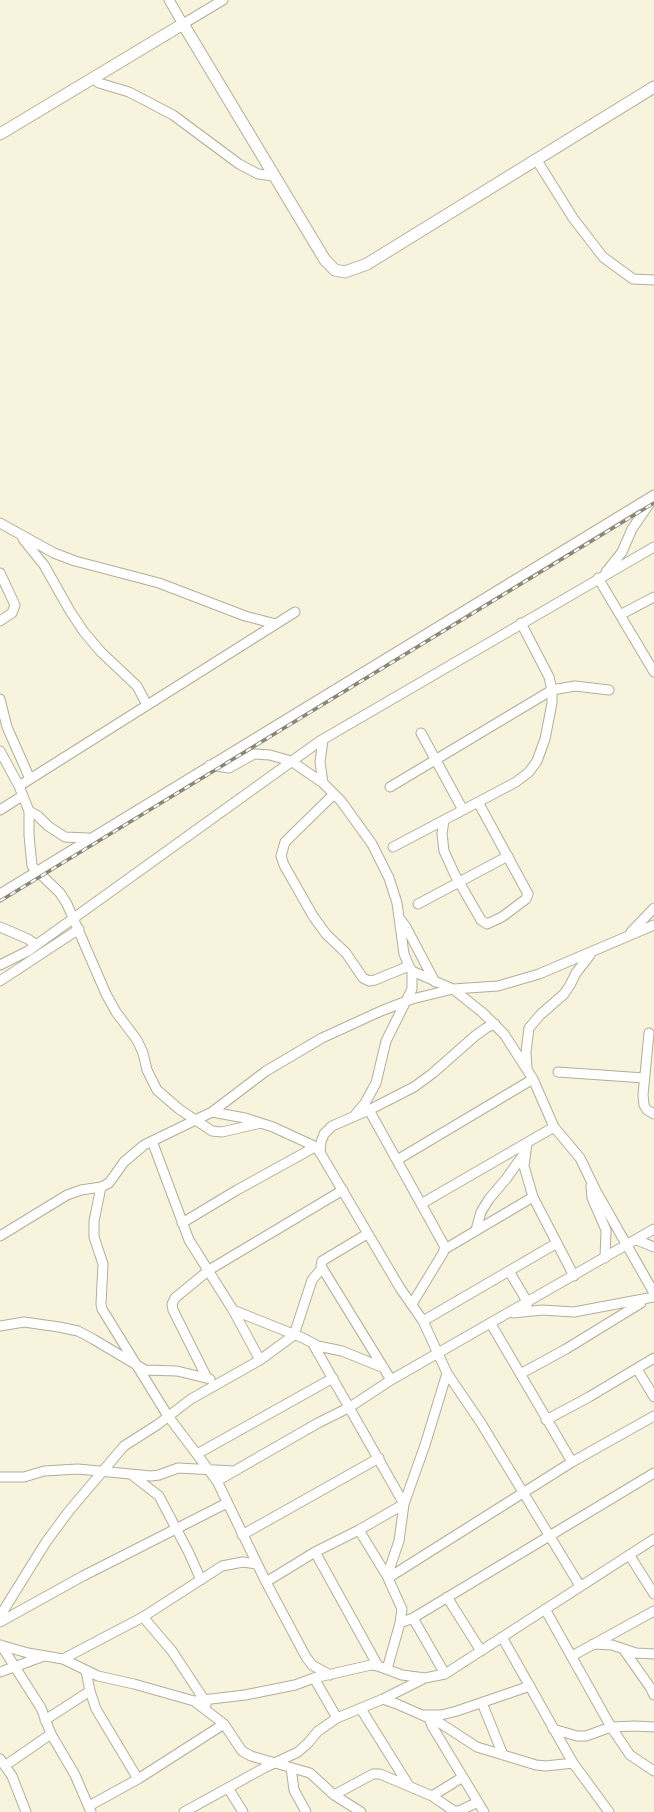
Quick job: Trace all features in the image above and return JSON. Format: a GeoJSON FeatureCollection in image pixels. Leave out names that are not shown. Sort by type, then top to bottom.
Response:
{"type":"FeatureCollection","features":[{"type":"Feature","properties":{"kind":"main road"},"geometry":{"type":"LineString","coordinates":[[0,134],[183,24],[274,176],[302,219],[325,260],[335,270],[345,272],[367,264],[654,87]]}},
{"type":"Feature","properties":{"kind":"street"},"geometry":{"type":"LineString","coordinates":[[169,0],[183,24],[223,0]]}},
{"type":"Feature","properties":{"kind":"street"},"geometry":{"type":"LineString","coordinates":[[93,78],[99,83],[129,92],[173,115],[239,164],[258,174],[274,176]]}},
{"type":"Feature","properties":{"kind":"street"},"geometry":{"type":"LineString","coordinates":[[536,159],[573,218],[603,257],[633,279],[654,280]]}},
{"type":"Feature","properties":{"kind":"street"},"geometry":{"type":"LineString","coordinates":[[601,577],[622,552],[632,529],[654,496]]}},
{"type":"Feature","properties":{"kind":"street"},"geometry":{"type":"LineString","coordinates":[[0,894],[89,838],[654,496]]}},
{"type":"Feature","properties":{"kind":"street"},"geometry":{"type":"LineString","coordinates":[[0,523],[54,553],[75,561],[159,583],[245,616],[276,624]]}},
{"type":"Feature","properties":{"kind":"street"},"geometry":{"type":"LineString","coordinates":[[18,533],[44,565],[70,611],[84,632],[101,652],[137,686],[147,705]]}},
{"type":"Feature","properties":{"kind":"street"},"geometry":{"type":"LineString","coordinates":[[0,965],[22,954],[74,918],[291,761],[323,740],[521,623],[654,547]]}},
{"type":"Feature","properties":{"kind":"street"},"geometry":{"type":"LineString","coordinates":[[0,573],[15,605],[12,613],[0,621]]}},
{"type":"Feature","properties":{"kind":"street"},"geometry":{"type":"LineString","coordinates":[[601,577],[620,615],[651,660],[654,672]]}},
{"type":"Feature","properties":{"kind":"street"},"geometry":{"type":"LineString","coordinates":[[620,615],[654,597]]}},
{"type":"Feature","properties":{"kind":"street"},"geometry":{"type":"LineString","coordinates":[[19,786],[295,612]]}},
{"type":"Feature","properties":{"kind":"street"},"geometry":{"type":"LineString","coordinates":[[393,847],[516,782],[532,768],[540,754],[545,739],[552,703],[552,690],[549,677],[521,623]]}},
{"type":"Feature","properties":{"kind":"street"},"geometry":{"type":"LineString","coordinates":[[390,787],[552,690],[575,686],[609,690]]}},
{"type":"Feature","properties":{"kind":"street"},"geometry":{"type":"LineString","coordinates":[[0,698],[7,727],[30,779]]}},
{"type":"Feature","properties":{"kind":"street"},"geometry":{"type":"LineString","coordinates":[[421,733],[463,810]]}},
{"type":"Feature","properties":{"kind":"street"},"geometry":{"type":"LineString","coordinates":[[323,740],[320,762],[323,782]]}},
{"type":"Feature","properties":{"kind":"street"},"geometry":{"type":"LineString","coordinates":[[0,751],[19,786],[28,811],[28,835],[31,863],[37,871],[60,893],[74,918],[106,994],[142,1049],[147,1070],[154,1085],[169,1101],[195,1121],[207,1129],[215,1132],[261,1123]]}},
{"type":"Feature","properties":{"kind":"street"},"geometry":{"type":"LineString","coordinates":[[210,765],[229,768],[254,754],[270,755],[291,761],[323,782],[356,822],[375,850],[391,884],[400,919],[404,954],[410,968],[413,984],[408,1001],[386,1041],[374,1088],[365,1103],[355,1115]]}},
{"type":"Feature","properties":{"kind":"street"},"geometry":{"type":"LineString","coordinates":[[334,794],[285,842],[281,852],[282,860],[313,916],[326,934],[346,953],[363,978],[375,980],[410,968],[453,989],[496,1024],[530,1075],[554,1127],[577,1154],[654,1293]]}},
{"type":"Feature","properties":{"kind":"street"},"geometry":{"type":"LineString","coordinates":[[0,810],[22,796]]}},
{"type":"Feature","properties":{"kind":"street"},"geometry":{"type":"LineString","coordinates":[[444,820],[442,834],[444,851],[459,882],[482,920],[487,924],[502,917],[526,899],[528,894],[478,802]]}},
{"type":"Feature","properties":{"kind":"street"},"geometry":{"type":"LineString","coordinates":[[28,811],[38,816],[48,826],[65,837],[89,838]]}},
{"type":"Feature","properties":{"kind":"street"},"geometry":{"type":"LineString","coordinates":[[418,904],[508,856]]}},
{"type":"Feature","properties":{"kind":"street"},"geometry":{"type":"LineString","coordinates":[[628,936],[654,908]]}},
{"type":"Feature","properties":{"kind":"street"},"geometry":{"type":"LineString","coordinates":[[400,919],[406,927],[436,982]]}},
{"type":"Feature","properties":{"kind":"street"},"geometry":{"type":"LineString","coordinates":[[0,1236],[67,1195],[81,1190],[102,1187],[109,1183],[124,1162],[132,1154],[152,1141],[212,1112],[266,1071],[322,1038],[408,1001],[453,989],[491,987],[539,974],[594,952],[654,925]]}},
{"type":"Feature","properties":{"kind":"street"},"geometry":{"type":"LineString","coordinates":[[0,927],[28,939],[35,944]]}},
{"type":"Feature","properties":{"kind":"street"},"geometry":{"type":"LineString","coordinates":[[0,981],[79,929]]}},
{"type":"Feature","properties":{"kind":"street"},"geometry":{"type":"LineString","coordinates":[[530,1075],[526,1057],[529,1028],[540,1015],[564,994],[576,973],[594,952]]}},
{"type":"Feature","properties":{"kind":"street"},"geometry":{"type":"LineString","coordinates":[[182,1223],[237,1190],[318,1150],[328,1130],[339,1122],[369,1110],[402,1094],[424,1081],[475,1036],[486,1028],[496,1024]]}},
{"type":"Feature","properties":{"kind":"street"},"geometry":{"type":"LineString","coordinates":[[649,1032],[644,1078],[644,1105],[647,1110],[654,1114]]}},
{"type":"Feature","properties":{"kind":"street"},"geometry":{"type":"LineString","coordinates":[[558,1072],[644,1078]]}},
{"type":"Feature","properties":{"kind":"street"},"geometry":{"type":"LineString","coordinates":[[397,1160],[530,1075]]}},
{"type":"Feature","properties":{"kind":"street"},"geometry":{"type":"LineString","coordinates":[[369,1110],[445,1249]]}},
{"type":"Feature","properties":{"kind":"street"},"geometry":{"type":"LineString","coordinates":[[212,1112],[261,1123],[318,1150],[400,1288],[424,1321],[447,1373],[481,1423],[522,1493],[580,1586]]}},
{"type":"Feature","properties":{"kind":"street"},"geometry":{"type":"LineString","coordinates":[[421,1204],[554,1127]]}},
{"type":"Feature","properties":{"kind":"street"},"geometry":{"type":"LineString","coordinates":[[152,1141],[189,1240],[209,1270],[260,1360]]}},
{"type":"Feature","properties":{"kind":"street"},"geometry":{"type":"LineString","coordinates":[[527,1143],[524,1166],[533,1197],[574,1276]]}},
{"type":"Feature","properties":{"kind":"street"},"geometry":{"type":"LineString","coordinates":[[476,1230],[481,1212],[489,1199],[525,1153]]}},
{"type":"Feature","properties":{"kind":"street"},"geometry":{"type":"LineString","coordinates":[[591,1180],[592,1198],[606,1230],[605,1258]]}},
{"type":"Feature","properties":{"kind":"street"},"geometry":{"type":"LineString","coordinates":[[102,1187],[94,1221],[94,1237],[103,1264],[102,1309],[168,1416],[217,1481],[242,1535],[306,1657],[312,1665],[330,1675]]}},
{"type":"Feature","properties":{"kind":"street"},"geometry":{"type":"LineString","coordinates":[[207,1378],[172,1304],[175,1298],[209,1270],[343,1190]]}},
{"type":"Feature","properties":{"kind":"street"},"geometry":{"type":"LineString","coordinates":[[412,1304],[445,1249],[533,1197]]}},
{"type":"Feature","properties":{"kind":"street"},"geometry":{"type":"LineString","coordinates":[[217,1481],[318,1423],[350,1407],[391,1380],[492,1324],[654,1229]]}},
{"type":"Feature","properties":{"kind":"street"},"geometry":{"type":"LineString","coordinates":[[367,1234],[321,1263],[322,1268],[391,1380]]}},
{"type":"Feature","properties":{"kind":"street"},"geometry":{"type":"LineString","coordinates":[[637,1240],[654,1247]]}},
{"type":"Feature","properties":{"kind":"street"},"geometry":{"type":"LineString","coordinates":[[424,1321],[557,1243]]}},
{"type":"Feature","properties":{"kind":"street"},"geometry":{"type":"LineString","coordinates":[[0,1616],[46,1542],[124,1446],[191,1399],[260,1360],[294,1335],[312,1280],[322,1268]]}},
{"type":"Feature","properties":{"kind":"street"},"geometry":{"type":"LineString","coordinates":[[509,1271],[528,1303]]}},
{"type":"Feature","properties":{"kind":"street"},"geometry":{"type":"LineString","coordinates":[[508,1314],[542,1310],[574,1312],[650,1299]]}},
{"type":"Feature","properties":{"kind":"street"},"geometry":{"type":"LineString","coordinates":[[522,1373],[566,1349],[650,1299]]}},
{"type":"Feature","properties":{"kind":"street"},"geometry":{"type":"LineString","coordinates":[[232,1310],[313,1344],[359,1357],[384,1368]]}},
{"type":"Feature","properties":{"kind":"street"},"geometry":{"type":"LineString","coordinates":[[0,1326],[30,1323],[59,1327],[78,1332],[93,1339],[138,1367],[153,1372],[177,1371],[221,1383]]}},
{"type":"Feature","properties":{"kind":"street"},"geometry":{"type":"LineString","coordinates":[[492,1324],[522,1373],[546,1420],[572,1462]]}},
{"type":"Feature","properties":{"kind":"street"},"geometry":{"type":"LineString","coordinates":[[313,1344],[404,1504]]}},
{"type":"Feature","properties":{"kind":"street"},"geometry":{"type":"LineString","coordinates":[[546,1420],[654,1358]]}},
{"type":"Feature","properties":{"kind":"street"},"geometry":{"type":"LineString","coordinates":[[637,1369],[654,1397]]}},
{"type":"Feature","properties":{"kind":"street"},"geometry":{"type":"LineString","coordinates":[[387,1577],[399,1541],[404,1504],[425,1446],[447,1373]]}},
{"type":"Feature","properties":{"kind":"street"},"geometry":{"type":"LineString","coordinates":[[197,1454],[333,1378]]}},
{"type":"Feature","properties":{"kind":"street"},"geometry":{"type":"LineString","coordinates":[[387,1577],[572,1462],[654,1416]]}},
{"type":"Feature","properties":{"kind":"street"},"geometry":{"type":"LineString","coordinates":[[242,1535],[379,1458]]}},
{"type":"Feature","properties":{"kind":"street"},"geometry":{"type":"LineString","coordinates":[[0,1477],[24,1477],[44,1471],[59,1470],[159,1475],[178,1468],[234,1471]]}},
{"type":"Feature","properties":{"kind":"street"},"geometry":{"type":"LineString","coordinates":[[131,1474],[159,1496],[201,1580]]}},
{"type":"Feature","properties":{"kind":"street"},"geometry":{"type":"LineString","coordinates":[[400,1622],[412,1618],[654,1474]]}},
{"type":"Feature","properties":{"kind":"street"},"geometry":{"type":"LineString","coordinates":[[0,1622],[83,1576],[227,1503]]}},
{"type":"Feature","properties":{"kind":"street"},"geometry":{"type":"LineString","coordinates":[[266,1582],[315,1552],[359,1530],[404,1504]]}},
{"type":"Feature","properties":{"kind":"street"},"geometry":{"type":"LineString","coordinates":[[359,1530],[387,1577],[402,1609],[400,1622],[383,1667]]}},
{"type":"Feature","properties":{"kind":"street"},"geometry":{"type":"LineString","coordinates":[[184,1812],[298,1752],[318,1731],[337,1718],[383,1699],[425,1678],[445,1674],[580,1586],[630,1556],[654,1539]]}},
{"type":"Feature","properties":{"kind":"street"},"geometry":{"type":"LineString","coordinates":[[315,1552],[383,1667]]}},
{"type":"Feature","properties":{"kind":"street"},"geometry":{"type":"LineString","coordinates":[[630,1556],[654,1594]]}},
{"type":"Feature","properties":{"kind":"street"},"geometry":{"type":"LineString","coordinates":[[62,1659],[143,1617],[222,1566],[243,1562],[257,1564]]}},
{"type":"Feature","properties":{"kind":"street"},"geometry":{"type":"LineString","coordinates":[[447,1597],[481,1651]]}},
{"type":"Feature","properties":{"kind":"street"},"geometry":{"type":"LineString","coordinates":[[545,1609],[611,1727],[630,1756],[654,1770]]}},
{"type":"Feature","properties":{"kind":"street"},"geometry":{"type":"LineString","coordinates":[[572,1656],[654,1611]]}},
{"type":"Feature","properties":{"kind":"street"},"geometry":{"type":"LineString","coordinates":[[143,1617],[172,1651],[206,1705],[224,1724],[242,1751],[251,1756],[274,1764],[310,1773],[334,1795],[361,1812]]}},
{"type":"Feature","properties":{"kind":"street"},"geometry":{"type":"LineString","coordinates":[[412,1618],[445,1674]]}},
{"type":"Feature","properties":{"kind":"street"},"geometry":{"type":"LineString","coordinates":[[502,1637],[573,1763],[608,1812]]}},
{"type":"Feature","properties":{"kind":"street"},"geometry":{"type":"LineString","coordinates":[[592,1644],[612,1645],[624,1650],[646,1655],[654,1654]]}},
{"type":"Feature","properties":{"kind":"street"},"geometry":{"type":"LineString","coordinates":[[1,1645],[28,1654],[62,1659],[98,1676],[134,1684],[206,1705],[371,1665],[383,1667],[402,1675],[425,1678]]}},
{"type":"Feature","properties":{"kind":"street"},"geometry":{"type":"LineString","coordinates":[[1,1645],[41,1708],[51,1734],[75,1775],[90,1809],[224,1724]]}},
{"type":"Feature","properties":{"kind":"street"},"geometry":{"type":"LineString","coordinates":[[624,1650],[654,1695]]}},
{"type":"Feature","properties":{"kind":"street"},"geometry":{"type":"LineString","coordinates":[[0,1672],[44,1656]]}},
{"type":"Feature","properties":{"kind":"street"},"geometry":{"type":"LineString","coordinates":[[86,1671],[90,1691],[96,1709],[138,1779]]}},
{"type":"Feature","properties":{"kind":"street"},"geometry":{"type":"LineString","coordinates":[[314,1678],[337,1718]]}},
{"type":"Feature","properties":{"kind":"street"},"geometry":{"type":"LineString","coordinates":[[426,1716],[447,1713],[482,1703],[530,1686]]}},
{"type":"Feature","properties":{"kind":"street"},"geometry":{"type":"LineString","coordinates":[[45,1720],[90,1691]]}},
{"type":"Feature","properties":{"kind":"street"},"geometry":{"type":"LineString","coordinates":[[383,1699],[426,1716],[477,1747],[536,1765],[546,1766],[573,1763]]}},
{"type":"Feature","properties":{"kind":"street"},"geometry":{"type":"LineString","coordinates":[[482,1703],[503,1755]]}},
{"type":"Feature","properties":{"kind":"street"},"geometry":{"type":"LineString","coordinates":[[361,1709],[409,1786]]}},
{"type":"Feature","properties":{"kind":"street"},"geometry":{"type":"LineString","coordinates":[[426,1716],[484,1812]]}},
{"type":"Feature","properties":{"kind":"street"},"geometry":{"type":"LineString","coordinates":[[554,1729],[577,1736],[586,1736],[611,1727],[654,1727]]}},
{"type":"Feature","properties":{"kind":"street"},"geometry":{"type":"LineString","coordinates":[[26,1812],[3,1762],[51,1734]]}},
{"type":"Feature","properties":{"kind":"street"},"geometry":{"type":"LineString","coordinates":[[291,1768],[294,1790],[306,1812]]}},
{"type":"Feature","properties":{"kind":"street"},"geometry":{"type":"LineString","coordinates":[[334,1795],[373,1774],[380,1774],[432,1796],[454,1812],[478,1802]]}},
{"type":"Feature","properties":{"kind":"street"},"geometry":{"type":"LineString","coordinates":[[432,1796],[463,1777]]}},
{"type":"Feature","properties":{"kind":"street"},"geometry":{"type":"LineString","coordinates":[[228,1788],[242,1812]]}},
{"type":"Feature","properties":{"kind":"railway"},"geometry":{"type":"LineString","coordinates":[[0,901],[654,503]]}}]}
